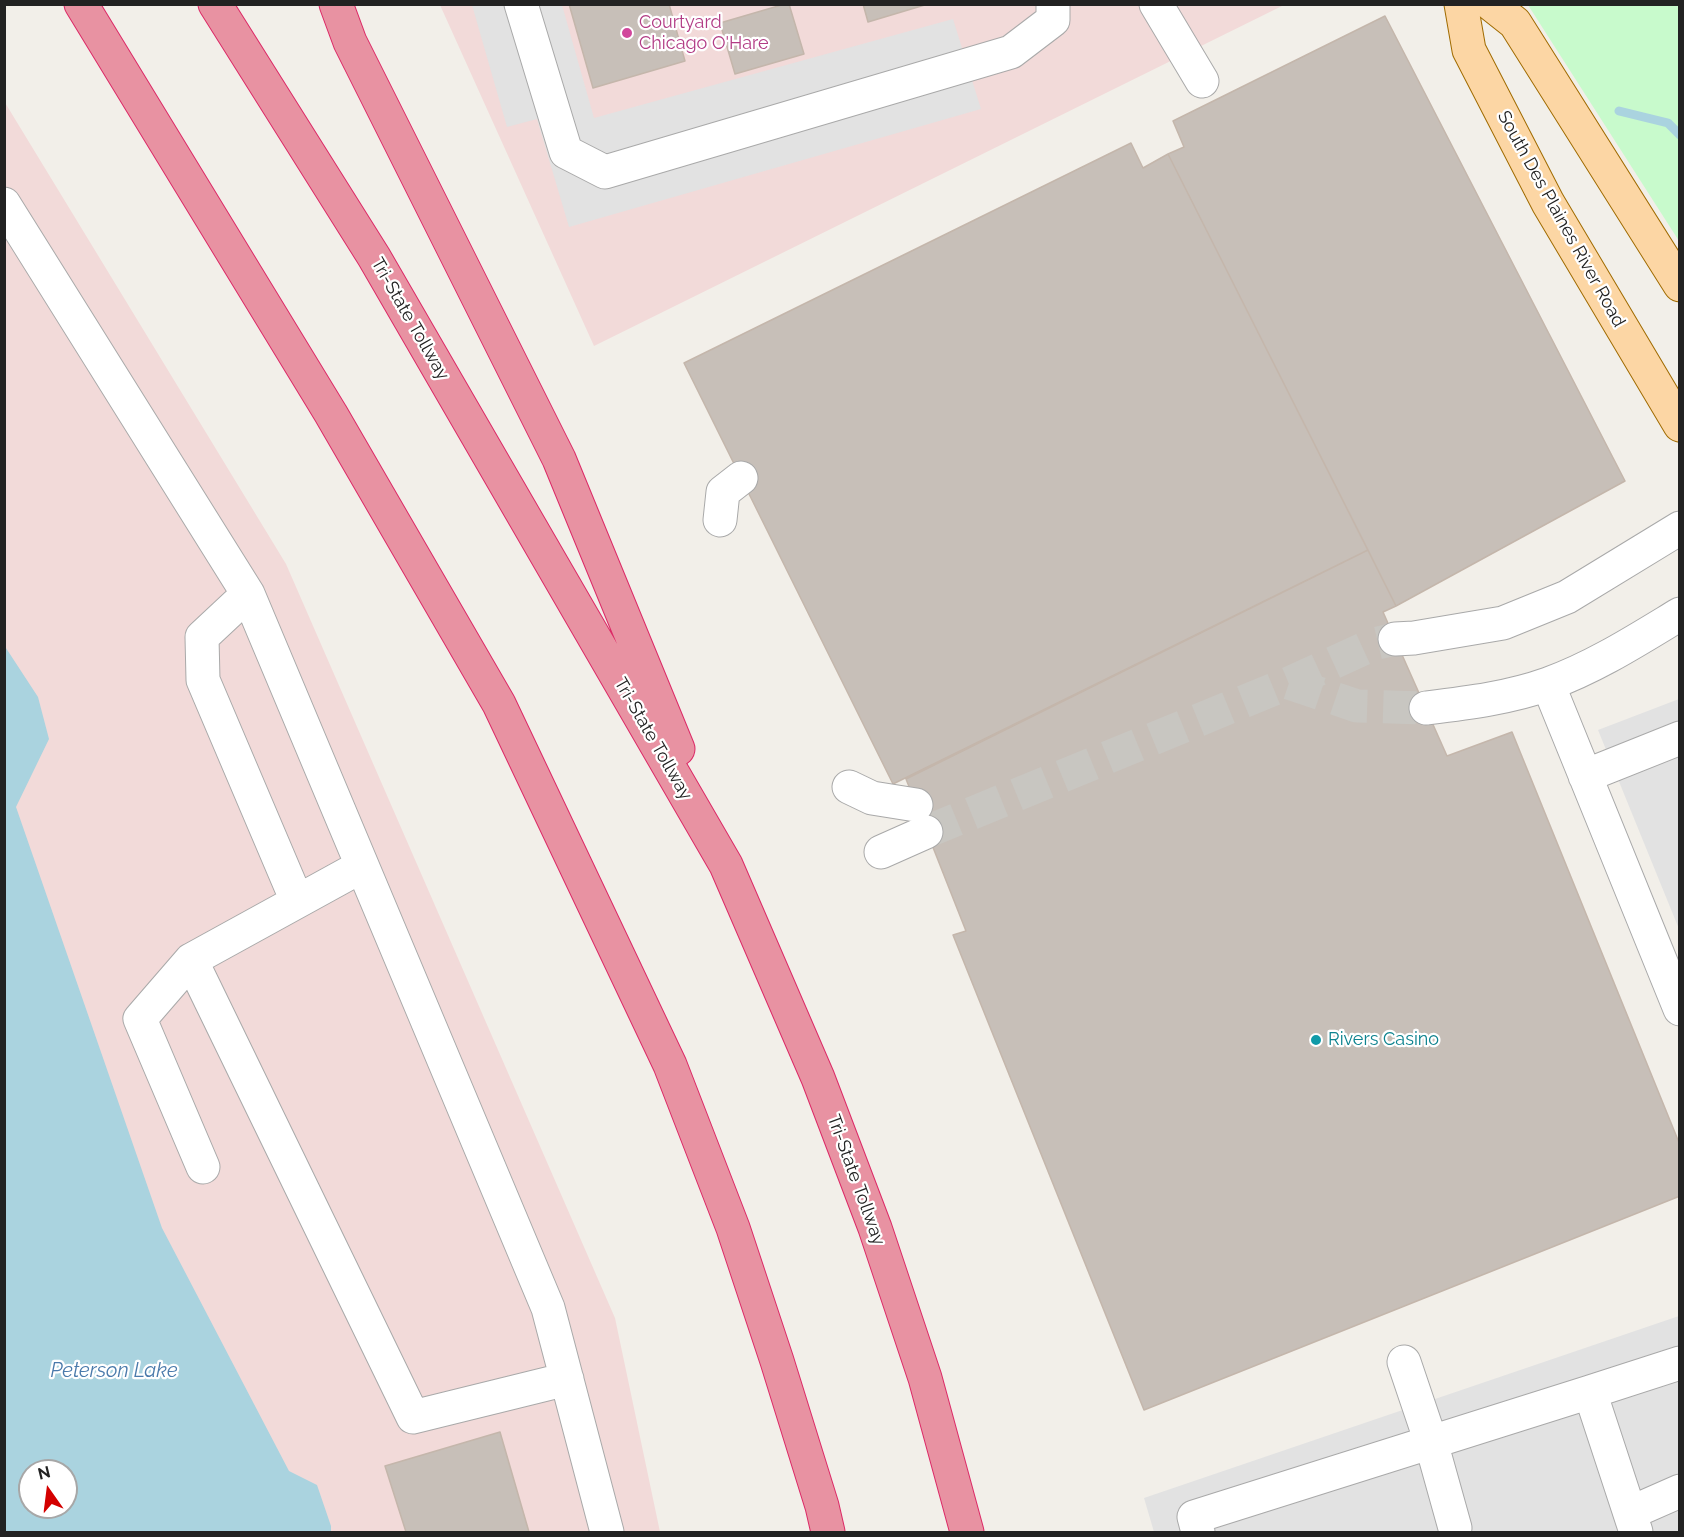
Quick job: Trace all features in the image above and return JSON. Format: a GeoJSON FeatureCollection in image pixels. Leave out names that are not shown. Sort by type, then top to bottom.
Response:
{"type":"FeatureCollection","features":[{"type":"Feature","properties":{"kind":"highway"},"geometry":{"type":"LineString","coordinates":[[81,4],[332,414],[498,704],[670,1065],[733,1228],[777,1361],[822,1506],[828,1533]]}},
{"type":"Feature","properties":{"kind":"highway","name":"Tri-State Tollway"},"geometry":{"type":"LineString","coordinates":[[215,4],[374,257],[726,865],[818,1078],[874,1228],[925,1378],[967,1533]]}},
{"type":"Feature","properties":{"kind":"highway"},"geometry":{"type":"LineString","coordinates":[[326,4],[350,42],[559,459],[726,865]]}},
{"type":"Feature","properties":{"kind":"highway"},"geometry":{"type":"LineString","coordinates":[[336,4],[350,42]]}},
{"type":"Feature","properties":{"kind":"main road","name":"South Des Plaines River Road"},"geometry":{"type":"LineString","coordinates":[[1461,4],[1468,50],[1548,203],[1680,425]]}},
{"type":"Feature","properties":{"kind":"main road"},"geometry":{"type":"LineString","coordinates":[[1491,4],[1515,23],[1680,285]]}},
{"type":"Feature","properties":{"kind":"lane"},"geometry":{"type":"LineString","coordinates":[[521,4],[566,152],[605,172],[1011,52],[1053,20],[1053,4]]}},
{"type":"Feature","properties":{"kind":"lane"},"geometry":{"type":"LineString","coordinates":[[1156,4],[1202,81]]}},
{"type":"Feature","properties":{"kind":"lane"},"geometry":{"type":"LineString","coordinates":[[4,204],[248,594],[548,1308],[607,1533]]}},
{"type":"Feature","properties":{"kind":"lane"},"geometry":{"type":"LineString","coordinates":[[720,520],[723,492],[741,478]]}},
{"type":"Feature","properties":{"kind":"lane"},"geometry":{"type":"LineString","coordinates":[[1395,639],[1503,623],[1567,597],[1680,528]]}},
{"type":"Feature","properties":{"kind":"lane"},"geometry":{"type":"LineString","coordinates":[[248,594],[202,637],[203,680],[297,902]]}},
{"type":"Feature","properties":{"kind":"lane"},"geometry":{"type":"LineString","coordinates":[[1426,708],[1488,700],[1548,684],[1605,659],[1680,614]]}},
{"type":"Feature","properties":{"kind":"lane"},"geometry":{"type":"LineString","coordinates":[[1548,684],[1680,1009]]}},
{"type":"Feature","properties":{"kind":"lane"},"geometry":{"type":"LineString","coordinates":[[1586,776],[1680,738]]}},
{"type":"Feature","properties":{"kind":"lane"},"geometry":{"type":"LineString","coordinates":[[849,787],[921,819],[881,852]]}},
{"type":"Feature","properties":{"kind":"lane"},"geometry":{"type":"LineString","coordinates":[[203,1167],[140,1019],[191,960],[362,866]]}},
{"type":"Feature","properties":{"kind":"lane"},"geometry":{"type":"LineString","coordinates":[[191,960],[413,1417],[567,1379]]}},
{"type":"Feature","properties":{"kind":"lane"},"geometry":{"type":"LineString","coordinates":[[1404,1362],[1431,1442],[1450,1531]]}},
{"type":"Feature","properties":{"kind":"lane"},"geometry":{"type":"LineString","coordinates":[[1198,1533],[1194,1517],[1680,1363]]}},
{"type":"Feature","properties":{"kind":"lane"},"geometry":{"type":"LineString","coordinates":[[1590,1392],[1633,1523],[1680,1491]]}},
{"type":"Feature","properties":{"kind":"shaded area"},"geometry":{"type":"Polygon","coordinates":[[[440,5],[1284,5],[594,346],[440,5]]]}},
{"type":"Feature","properties":{"kind":"shaded area"},"geometry":{"type":"Polygon","coordinates":[[[472,5],[562,5],[594,118],[953,19],[981,109],[569,227],[537,119],[507,127],[472,5]]]}},
{"type":"Feature","properties":{"kind":"shaded area"},"geometry":{"type":"Polygon","coordinates":[[[4,101],[286,564],[615,1318],[660,1532],[5,1532],[4,101]]]}},
{"type":"Feature","properties":{"kind":"shaded area"},"geometry":{"type":"Polygon","coordinates":[[[1679,699],[1679,929],[1598,730],[1679,699]]]}},
{"type":"Feature","properties":{"kind":"shaded area"},"geometry":{"type":"Polygon","coordinates":[[[1679,1316],[1679,1532],[1154,1532],[1144,1498],[1679,1316]]]}},
{"type":"Feature","properties":{"kind":"green space"},"geometry":{"type":"Polygon","coordinates":[[[1528,5],[1679,5],[1679,241],[1528,5]]]}},
{"type":"Feature","properties":{"kind":"water","name":"Peterson Lake"},"geometry":{"type":"Polygon","coordinates":[[[4,645],[38,697],[49,739],[16,807],[162,1228],[289,1471],[317,1485],[331,1532],[5,1532],[4,645]]]}},
{"type":"Feature","properties":{"kind":"building","name":"Courtyard Chicago O'Hare"},"geometry":{"type":"Polygon","coordinates":[[[569,4],[669,4],[685,61],[593,88],[569,4]]]}},
{"type":"Feature","properties":{"kind":"building"},"geometry":{"type":"Polygon","coordinates":[[[789,4],[804,54],[735,74],[720,23],[789,4]]]}},
{"type":"Feature","properties":{"kind":"building"},"geometry":{"type":"Polygon","coordinates":[[[863,4],[928,4],[868,22],[863,4]]]}},
{"type":"Feature","properties":{"kind":"building"},"geometry":{"type":"Polygon","coordinates":[[[1385,16],[1625,481],[1396,606],[1168,154],[1184,147],[1173,121],[1385,16]]]}},
{"type":"Feature","properties":{"kind":"building"},"geometry":{"type":"Polygon","coordinates":[[[1131,143],[1143,168],[1168,154],[1368,550],[893,784],[684,363],[1131,143]]]}},
{"type":"Feature","properties":{"kind":"building","name":"Rivers Casino"},"geometry":{"type":"Polygon","coordinates":[[[1368,550],[1396,606],[1383,612],[1447,756],[1512,732],[1680,1145],[1680,1196],[1144,1410],[953,935],[966,931],[906,779],[1368,550]]]}},
{"type":"Feature","properties":{"kind":"building"},"geometry":{"type":"Polygon","coordinates":[[[500,1432],[529,1532],[406,1532],[385,1466],[500,1432]]]}},
{"type":"Feature","properties":{"kind":"waterway"},"geometry":{"type":"LineString","coordinates":[[1619,111],[1668,123],[1680,135]]}},
{"type":"Feature","properties":{"kind":"tunnel"},"geometry":{"type":"LineString","coordinates":[[926,832],[1289,683],[1374,644],[1395,639]]}},
{"type":"Feature","properties":{"kind":"tunnel"},"geometry":{"type":"LineString","coordinates":[[1289,683],[1357,706],[1426,708]]}},
{"type":"Feature","properties":{"kind":"place","name":"Courtyard Chicago O'Hare"},"geometry":{"type":"Point","coordinates":[627,33]}},
{"type":"Feature","properties":{"kind":"place","name":"Rivers Casino"},"geometry":{"type":"Point","coordinates":[1316,1040]}}]}
